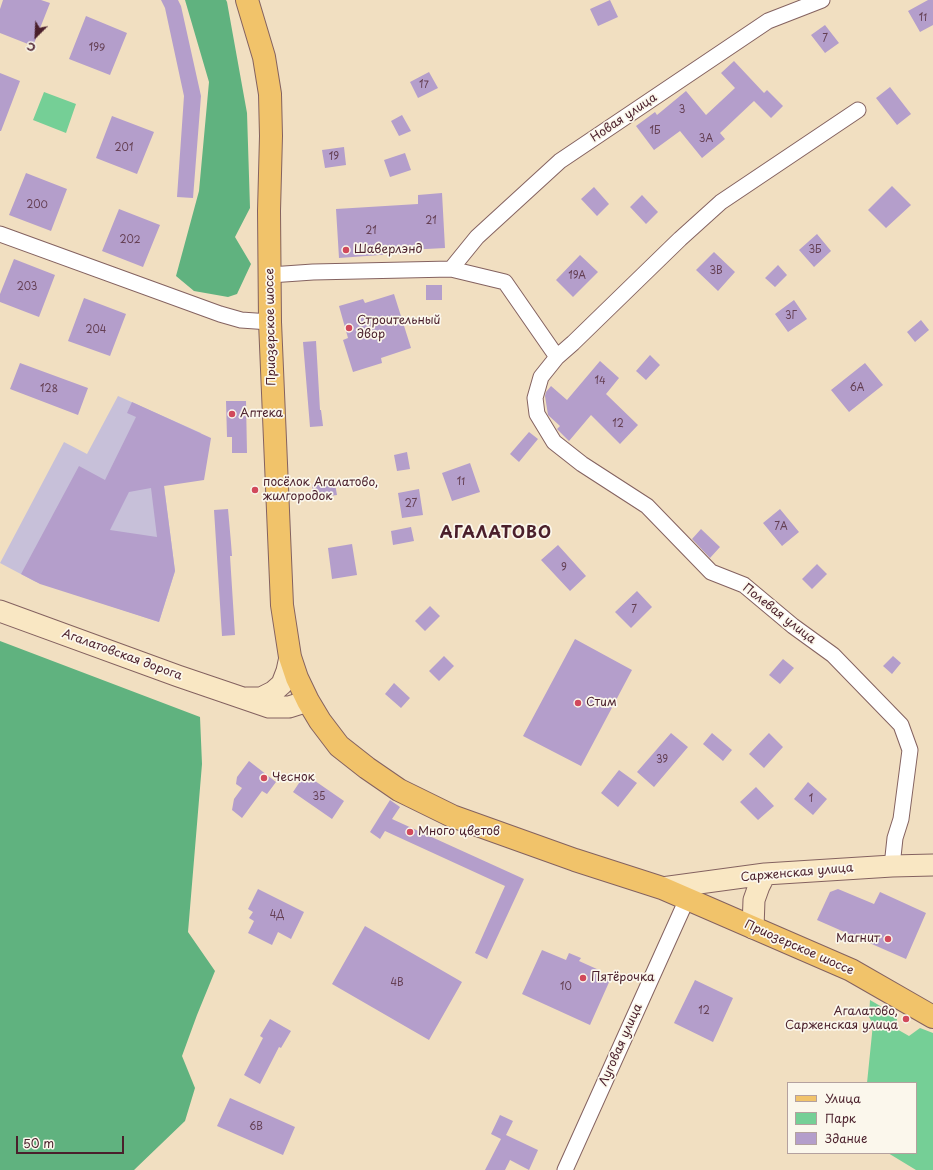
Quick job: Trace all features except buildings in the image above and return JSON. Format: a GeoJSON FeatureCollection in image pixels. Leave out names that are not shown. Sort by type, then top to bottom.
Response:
{"type":"FeatureCollection","features":[{"type":"Feature","properties":{"kind":"main road","name":"Приозерское шоссе"},"geometry":{"type":"LineString","coordinates":[[247,0],[264,57],[270,94],[270,322],[282,605],[290,657],[297,678],[308,701],[339,746],[398,790],[459,818],[569,858],[662,888],[851,970],[933,1017]]}},
{"type":"Feature","properties":{"kind":"main road","name":"Агалатовская дорога"},"geometry":{"type":"LineString","coordinates":[[0,611],[178,676],[269,707],[289,707],[308,701]]}},
{"type":"Feature","properties":{"kind":"main road"},"geometry":{"type":"LineString","coordinates":[[244,698],[261,698],[273,692],[282,684],[290,657]]}},
{"type":"Feature","properties":{"kind":"main road","name":"Сарженская улица"},"geometry":{"type":"LineString","coordinates":[[662,888],[765,874],[933,865]]}},
{"type":"Feature","properties":{"kind":"main road"},"geometry":{"type":"LineString","coordinates":[[753,928],[754,900],[765,874]]}},
{"type":"Feature","properties":{"kind":"street","name":"Новая улица"},"geometry":{"type":"LineString","coordinates":[[451,269],[476,237],[560,161],[768,21],[822,0]]}},
{"type":"Feature","properties":{"kind":"street","name":"Полевая улица"},"geometry":{"type":"LineString","coordinates":[[858,110],[721,202],[680,238],[573,343],[556,357],[540,377],[534,398],[537,414],[554,442],[582,464],[647,506],[712,572],[744,585],[793,626],[833,654],[901,725],[910,750],[901,819],[895,838],[892,866]]}},
{"type":"Feature","properties":{"kind":"street"},"geometry":{"type":"LineString","coordinates":[[0,234],[220,314],[241,320],[270,322]]}},
{"type":"Feature","properties":{"kind":"street"},"geometry":{"type":"LineString","coordinates":[[270,275],[313,272],[451,269],[505,282],[556,357]]}},
{"type":"Feature","properties":{"kind":"street","name":"Луговая улица"},"geometry":{"type":"LineString","coordinates":[[565,1170],[687,899]]}},
{"type":"Feature","properties":{"kind":"shaded area"},"geometry":{"type":"Polygon","coordinates":[[[118,396],[201,433],[188,461],[151,488],[164,486],[175,571],[159,622],[34,581],[0,563],[64,442],[87,454],[118,396]]]}},
{"type":"Feature","properties":{"kind":"green space"},"geometry":{"type":"Polygon","coordinates":[[[185,0],[226,0],[247,113],[250,208],[235,237],[251,264],[237,294],[228,297],[194,291],[176,276],[199,191],[209,82],[185,0]]]}},
{"type":"Feature","properties":{"kind":"green space"},"geometry":{"type":"Polygon","coordinates":[[[44,92],[76,104],[66,133],[33,120],[44,92]]]}},
{"type":"Feature","properties":{"kind":"green space"},"geometry":{"type":"Polygon","coordinates":[[[0,641],[200,717],[202,764],[188,932],[215,971],[182,1056],[195,1088],[185,1121],[134,1170],[0,1170],[0,641]]]}},
{"type":"Feature","properties":{"kind":"green space"},"geometry":{"type":"Polygon","coordinates":[[[870,1000],[882,1007],[881,1011],[897,1019],[895,1028],[909,1036],[920,1028],[933,1033],[933,1170],[916,1170],[890,1154],[917,1154],[917,1082],[867,1082],[873,1024],[869,1017],[870,1000]]]}},
{"type":"Feature","properties":{"kind":"place","name":"Шаверлэнд"},"geometry":{"type":"Point","coordinates":[346,250]}},
{"type":"Feature","properties":{"kind":"place","name":"Строительный двор"},"geometry":{"type":"Point","coordinates":[349,328]}},
{"type":"Feature","properties":{"kind":"place","name":"Аптека"},"geometry":{"type":"Point","coordinates":[232,414]}},
{"type":"Feature","properties":{"kind":"place","name":"посёлок Агалатово, жилгородок"},"geometry":{"type":"Point","coordinates":[255,490]}},
{"type":"Feature","properties":{"kind":"place","name":"Стим"},"geometry":{"type":"Point","coordinates":[578,703]}},
{"type":"Feature","properties":{"kind":"place","name":"Чеснок"},"geometry":{"type":"Point","coordinates":[264,778]}},
{"type":"Feature","properties":{"kind":"place","name":"Много цветов"},"geometry":{"type":"Point","coordinates":[410,832]}},
{"type":"Feature","properties":{"kind":"place","name":"Магнит"},"geometry":{"type":"Point","coordinates":[888,939]}},
{"type":"Feature","properties":{"kind":"place","name":"Пятёрочка"},"geometry":{"type":"Point","coordinates":[583,978]}},
{"type":"Feature","properties":{"kind":"place","name":"Агалатово, Сарженская улица"},"geometry":{"type":"Point","coordinates":[906,1019]}},
{"type":"Feature","properties":{"kind":"district","name":"АГАЛАТОВО"},"geometry":{"type":"Point","coordinates":[496,534]}}]}
